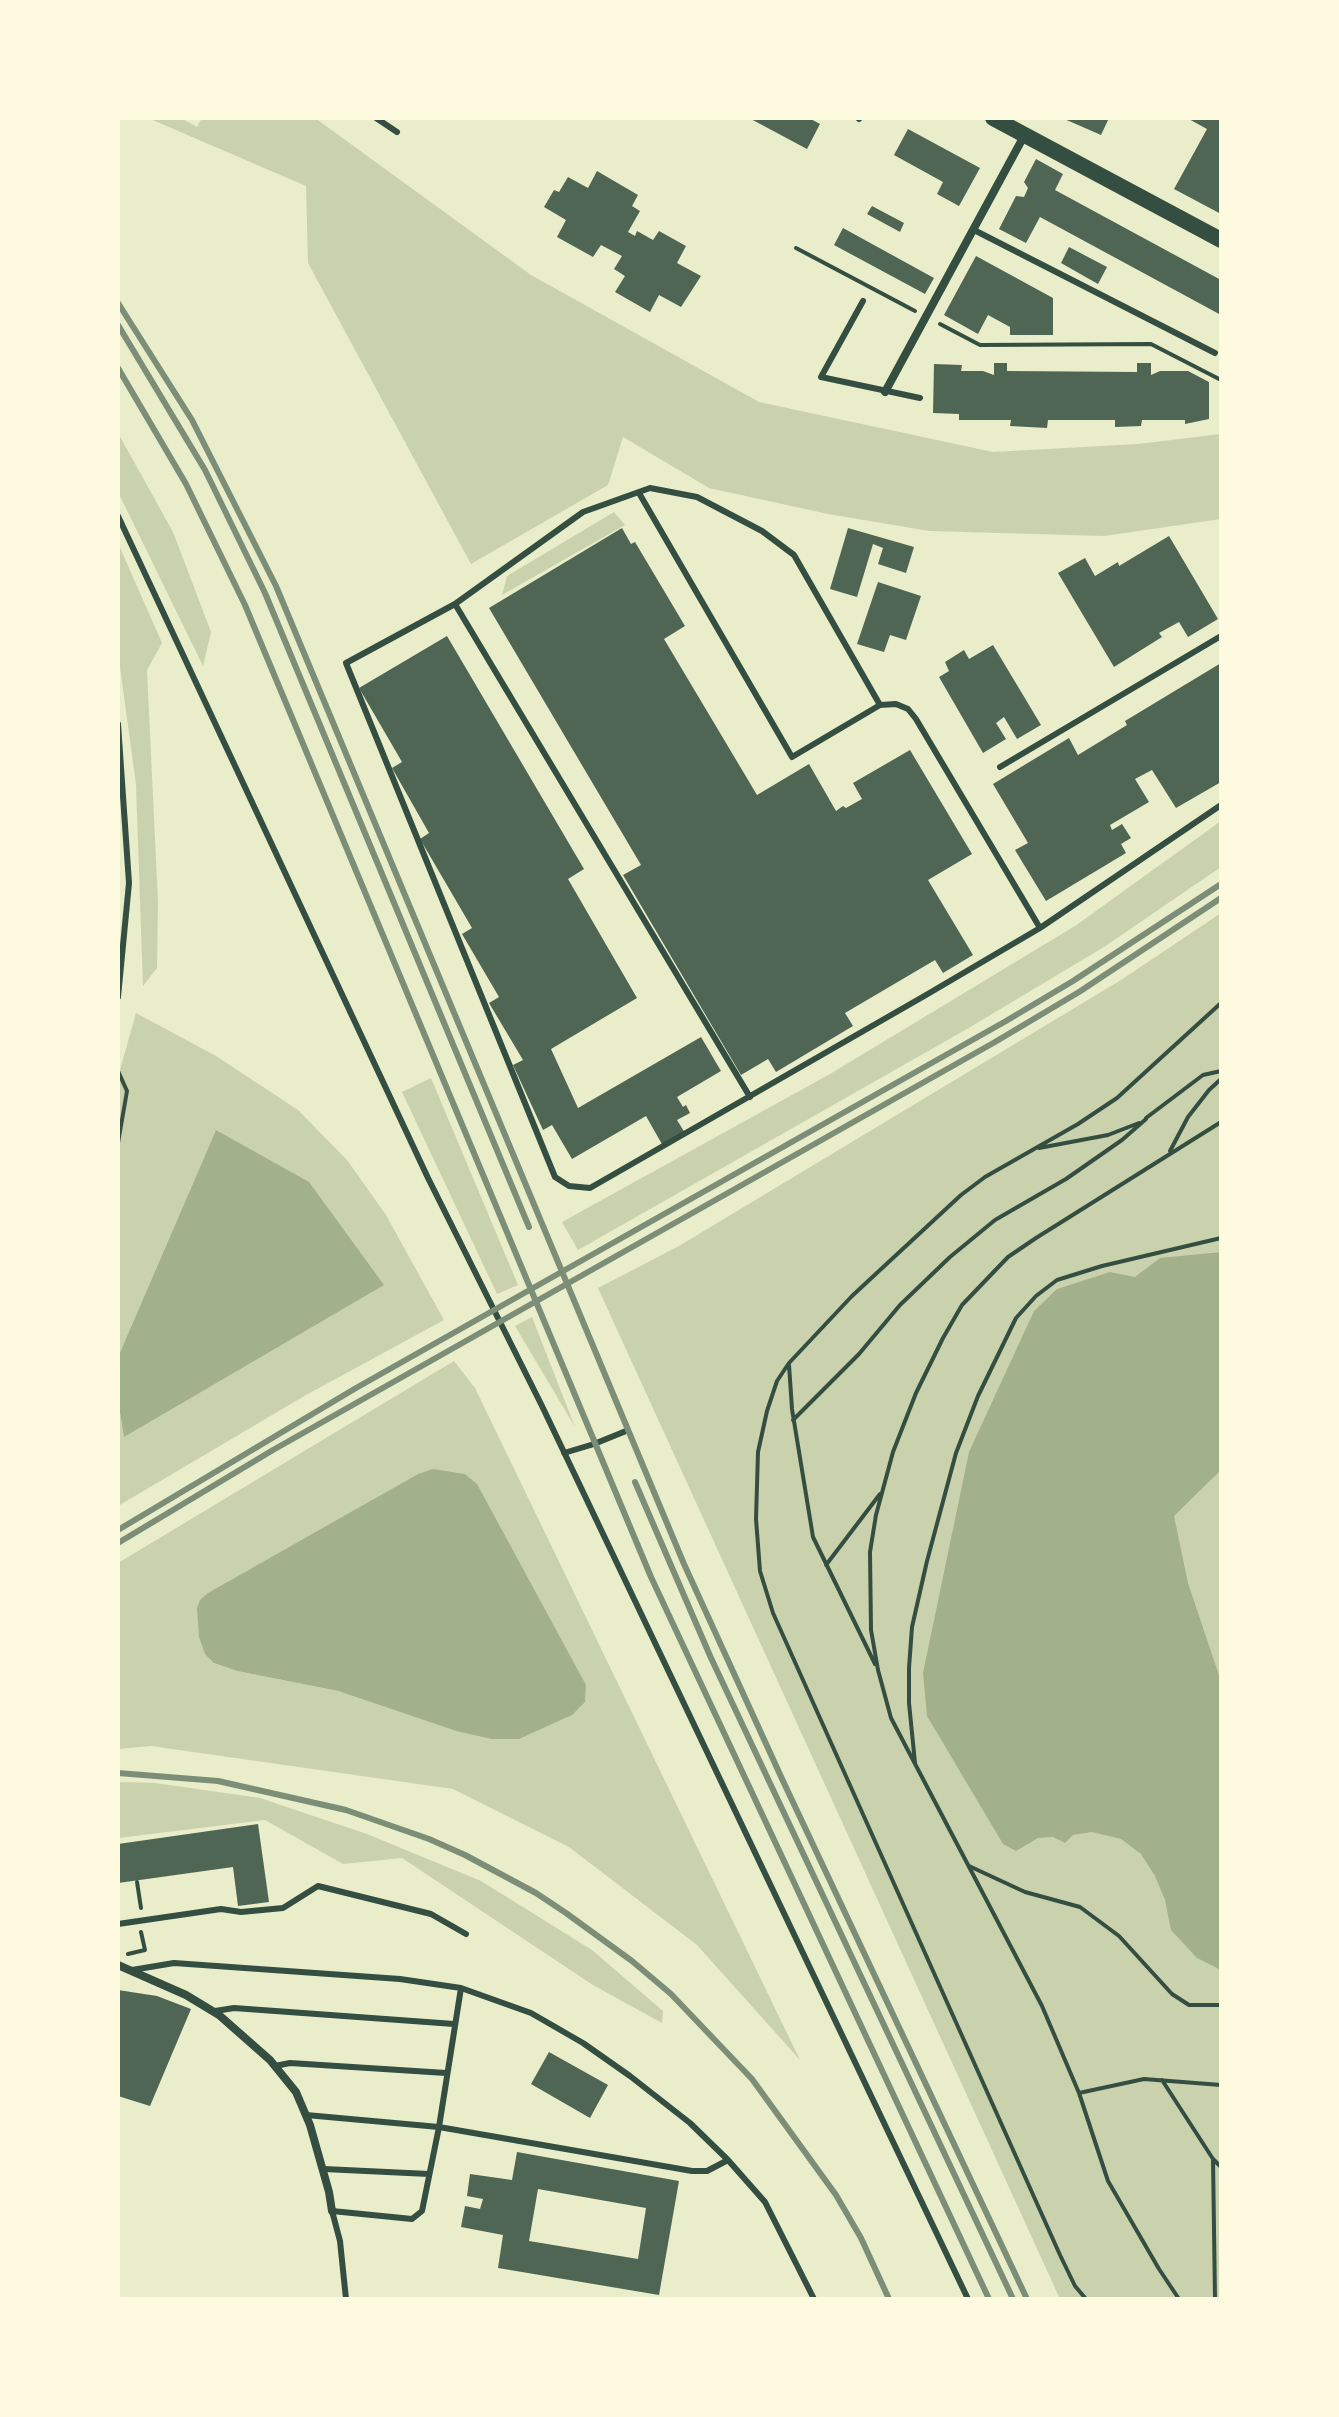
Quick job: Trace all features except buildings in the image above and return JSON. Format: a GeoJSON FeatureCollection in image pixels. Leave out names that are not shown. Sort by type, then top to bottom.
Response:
{"type":"FeatureCollection","features":[{"type":"Feature","properties":{"kind":"main road"},"geometry":{"type":"LineString","coordinates":[[993,118],[1221,240]]}},
{"type":"Feature","properties":{"kind":"street"},"geometry":{"type":"LineString","coordinates":[[885,392],[1024,136]]}},
{"type":"Feature","properties":{"kind":"street"},"geometry":{"type":"LineString","coordinates":[[118,1965],[186,1995],[213,2011],[245,2036],[275,2066],[296,2092],[306,2115],[324,2169],[332,2211]]}},
{"type":"Feature","properties":{"kind":"lane"},"geometry":{"type":"LineString","coordinates":[[376,118],[397,132]]}},
{"type":"Feature","properties":{"kind":"lane"},"geometry":{"type":"LineString","coordinates":[[974,230],[1215,353]]}},
{"type":"Feature","properties":{"kind":"lane"},"geometry":{"type":"LineString","coordinates":[[863,301],[821,377],[920,398]]}},
{"type":"Feature","properties":{"kind":"lane"},"geometry":{"type":"LineString","coordinates":[[880,705],[794,555],[762,531],[697,497],[650,488],[583,512],[455,604],[346,663],[555,1177],[569,1186],[590,1188],[1040,928],[1221,805]]}},
{"type":"Feature","properties":{"kind":"lane"},"geometry":{"type":"LineString","coordinates":[[639,493],[792,757],[880,705],[896,704],[908,709],[1040,928]]}},
{"type":"Feature","properties":{"kind":"lane"},"geometry":{"type":"LineString","coordinates":[[118,516],[428,1178],[564,1453],[968,2299]]}},
{"type":"Feature","properties":{"kind":"lane"},"geometry":{"type":"LineString","coordinates":[[455,604],[750,1097]]}},
{"type":"Feature","properties":{"kind":"lane"},"geometry":{"type":"LineString","coordinates":[[1000,767],[1221,636]]}},
{"type":"Feature","properties":{"kind":"lane"},"geometry":{"type":"LineString","coordinates":[[118,724],[129,883],[118,997]]}},
{"type":"Feature","properties":{"kind":"lane"},"geometry":{"type":"LineString","coordinates":[[564,1453],[626,1431]]}},
{"type":"Feature","properties":{"kind":"lane"},"geometry":{"type":"LineString","coordinates":[[118,1924],[221,1909],[241,1912],[283,1908],[318,1886],[431,1914],[466,1934]]}},
{"type":"Feature","properties":{"kind":"lane"},"geometry":{"type":"LineString","coordinates":[[134,1970],[174,1963],[400,1979],[461,1988],[531,2013],[583,2043],[630,2076],[690,2123],[728,2160],[765,2202],[814,2299]]}},
{"type":"Feature","properties":{"kind":"lane"},"geometry":{"type":"LineString","coordinates":[[346,2299],[340,2241],[332,2211],[412,2219],[422,2211],[461,1988]]}},
{"type":"Feature","properties":{"kind":"lane"},"geometry":{"type":"LineString","coordinates":[[213,2011],[234,2008],[454,2024]]}},
{"type":"Feature","properties":{"kind":"lane"},"geometry":{"type":"LineString","coordinates":[[275,2066],[290,2063],[446,2073]]}},
{"type":"Feature","properties":{"kind":"lane"},"geometry":{"type":"LineString","coordinates":[[306,2115],[439,2127],[692,2171],[707,2171],[728,2160]]}},
{"type":"Feature","properties":{"kind":"lane"},"geometry":{"type":"LineString","coordinates":[[324,2169],[429,2174]]}},
{"type":"Feature","properties":{"kind":"path"},"geometry":{"type":"LineString","coordinates":[[796,248],[980,345],[1151,344],[1221,380]]}},
{"type":"Feature","properties":{"kind":"path"},"geometry":{"type":"LineString","coordinates":[[1086,2299],[1075,2286],[1060,2255],[773,1613],[760,1571],[756,1519],[758,1452],[777,1381],[789,1363],[852,1296],[961,1195],[985,1177],[1117,1098],[1221,1003]]}},
{"type":"Feature","properties":{"kind":"path"},"geometry":{"type":"LineString","coordinates":[[118,1071],[127,1091],[118,1143]]}},
{"type":"Feature","properties":{"kind":"path"},"geometry":{"type":"LineString","coordinates":[[793,1420],[859,1354],[900,1305],[950,1257],[995,1220],[1096,1159],[1203,1075],[1221,1071]]}},
{"type":"Feature","properties":{"kind":"path"},"geometry":{"type":"LineString","coordinates":[[1169,1154],[1188,1117],[1221,1079]]}},
{"type":"Feature","properties":{"kind":"path"},"geometry":{"type":"LineString","coordinates":[[1033,1149],[1108,1135],[1146,1119]]}},
{"type":"Feature","properties":{"kind":"path"},"geometry":{"type":"LineString","coordinates":[[1179,2299],[1108,2181],[1079,2093],[1042,2006],[891,1718],[871,1630],[870,1564],[882,1492],[893,1452],[916,1393],[962,1305],[1008,1257],[1221,1122]]}},
{"type":"Feature","properties":{"kind":"path"},"geometry":{"type":"LineString","coordinates":[[915,1766],[909,1703],[912,1627],[956,1453],[978,1396],[1016,1318],[1036,1296],[1057,1280],[1221,1238]]}},
{"type":"Feature","properties":{"kind":"path"},"geometry":{"type":"LineString","coordinates":[[789,1363],[793,1420],[813,1537],[878,1668]]}},
{"type":"Feature","properties":{"kind":"path"},"geometry":{"type":"LineString","coordinates":[[826,1565],[882,1492]]}},
{"type":"Feature","properties":{"kind":"path"},"geometry":{"type":"LineString","coordinates":[[969,1866],[1025,1892],[1080,1907],[1119,1936],[1172,1994],[1189,2005],[1221,2005]]}},
{"type":"Feature","properties":{"kind":"path"},"geometry":{"type":"LineString","coordinates":[[134,1970],[120,1962],[123,1955],[145,1950],[137,1882]]}},
{"type":"Feature","properties":{"kind":"path"},"geometry":{"type":"LineString","coordinates":[[1079,2093],[1144,2079],[1221,2085]]}},
{"type":"Feature","properties":{"kind":"path"},"geometry":{"type":"LineString","coordinates":[[1162,2080],[1221,2167]]}},
{"type":"Feature","properties":{"kind":"path"},"geometry":{"type":"LineString","coordinates":[[1213,2159],[1215,2299]]}},
{"type":"Feature","properties":{"kind":"shaded area"},"geometry":{"type":"Polygon","coordinates":[[[148,118],[181,118],[197,127],[202,118],[315,118],[531,275],[759,402],[993,452],[1138,444],[1221,434],[1221,519],[1104,536],[929,531],[828,514],[709,488],[623,437],[608,485],[471,564],[308,263],[306,186],[148,118]]]}},
{"type":"Feature","properties":{"kind":"shaded area"},"geometry":{"type":"Polygon","coordinates":[[[118,433],[173,532],[211,632],[203,666],[118,492],[118,433]]]}},
{"type":"Feature","properties":{"kind":"shaded area"},"geometry":{"type":"Polygon","coordinates":[[[614,512],[625,525],[502,595],[507,576],[614,512]]]}},
{"type":"Feature","properties":{"kind":"shaded area"},"geometry":{"type":"Polygon","coordinates":[[[118,543],[162,643],[147,670],[158,902],[157,968],[143,986],[136,785],[118,652],[118,543]]]}},
{"type":"Feature","properties":{"kind":"shaded area"},"geometry":{"type":"Polygon","coordinates":[[[1221,821],[1221,867],[1104,947],[967,1029],[578,1250],[562,1222],[830,1074],[1075,926],[1221,821]]]}},
{"type":"Feature","properties":{"kind":"shaded area"},"geometry":{"type":"Polygon","coordinates":[[[1221,913],[1221,2299],[1060,2299],[598,1288],[679,1246],[1121,980],[1221,913]]]}},
{"type":"Feature","properties":{"kind":"shaded area"},"geometry":{"type":"Polygon","coordinates":[[[136,1013],[216,1056],[298,1110],[347,1160],[386,1215],[444,1320],[306,1395],[118,1506],[118,1401],[124,1436],[216,1130],[118,1357],[118,1077],[136,1013]]]}},
{"type":"Feature","properties":{"kind":"shaded area"},"geometry":{"type":"Polygon","coordinates":[[[431,1078],[518,1285],[497,1294],[402,1092],[431,1078]]]}},
{"type":"Feature","properties":{"kind":"shaded area"},"geometry":{"type":"Polygon","coordinates":[[[216,1130],[309,1182],[384,1285],[124,1437],[118,1401],[118,1357],[216,1130]]]}},
{"type":"Feature","properties":{"kind":"shaded area"},"geometry":{"type":"Polygon","coordinates":[[[1221,1252],[1221,1470],[1174,1516],[1188,1583],[1221,1681],[1221,1970],[1197,1958],[1171,1930],[1165,1900],[1155,1876],[1141,1854],[1121,1839],[1092,1832],[1073,1835],[1065,1843],[1053,1837],[1038,1838],[1016,1851],[1003,1844],[927,1716],[923,1673],[969,1452],[1034,1311],[1057,1289],[1110,1272],[1135,1277],[1160,1258],[1221,1252]]]}},
{"type":"Feature","properties":{"kind":"shaded area"},"geometry":{"type":"Polygon","coordinates":[[[532,1317],[575,1427],[515,1326],[532,1317]]]}},
{"type":"Feature","properties":{"kind":"shaded area"},"geometry":{"type":"Polygon","coordinates":[[[454,1361],[475,1388],[800,2060],[697,1945],[569,1847],[453,1789],[151,1746],[118,1749],[118,1563],[454,1361]],[[418,1474],[200,1600],[214,1663],[237,1671],[338,1691],[456,1731],[418,1474]]]}},
{"type":"Feature","properties":{"kind":"shaded area"},"geometry":{"type":"Polygon","coordinates":[[[433,1469],[465,1474],[477,1484],[586,1685],[585,1702],[572,1715],[519,1739],[492,1739],[456,1731],[338,1691],[237,1671],[214,1663],[205,1654],[199,1637],[197,1608],[208,1593],[418,1474],[433,1469]]]}},
{"type":"Feature","properties":{"kind":"shaded area"},"geometry":{"type":"Polygon","coordinates":[[[118,1782],[155,1783],[260,1798],[367,1834],[481,1881],[592,1950],[663,2011],[662,2023],[593,1985],[402,1858],[343,1864],[265,1820],[118,1838],[118,1782]]]}},
{"type":"Feature","properties":{"kind":"railway"},"geometry":{"type":"LineString","coordinates":[[118,303],[192,420],[276,586],[684,1564],[1027,2299]]}},
{"type":"Feature","properties":{"kind":"railway"},"geometry":{"type":"LineString","coordinates":[[118,325],[205,470],[265,593],[529,1227]]}},
{"type":"Feature","properties":{"kind":"railway"},"geometry":{"type":"LineString","coordinates":[[118,368],[186,484],[245,605],[651,1577],[989,2299]]}},
{"type":"Feature","properties":{"kind":"railway"},"geometry":{"type":"LineString","coordinates":[[118,1530],[356,1388],[1006,1021],[1221,884]]}},
{"type":"Feature","properties":{"kind":"railway"},"geometry":{"type":"LineString","coordinates":[[118,1543],[273,1450],[995,1042],[1079,992],[1221,898]]}},
{"type":"Feature","properties":{"kind":"railway"},"geometry":{"type":"LineString","coordinates":[[635,1482],[711,1658],[1013,2299]]}},
{"type":"Feature","properties":{"kind":"railway"},"geometry":{"type":"LineString","coordinates":[[118,1773],[218,1781],[346,1810],[465,1855],[536,1893],[566,1913],[671,1994],[752,2079],[836,2195],[861,2238],[889,2299]]}}]}
